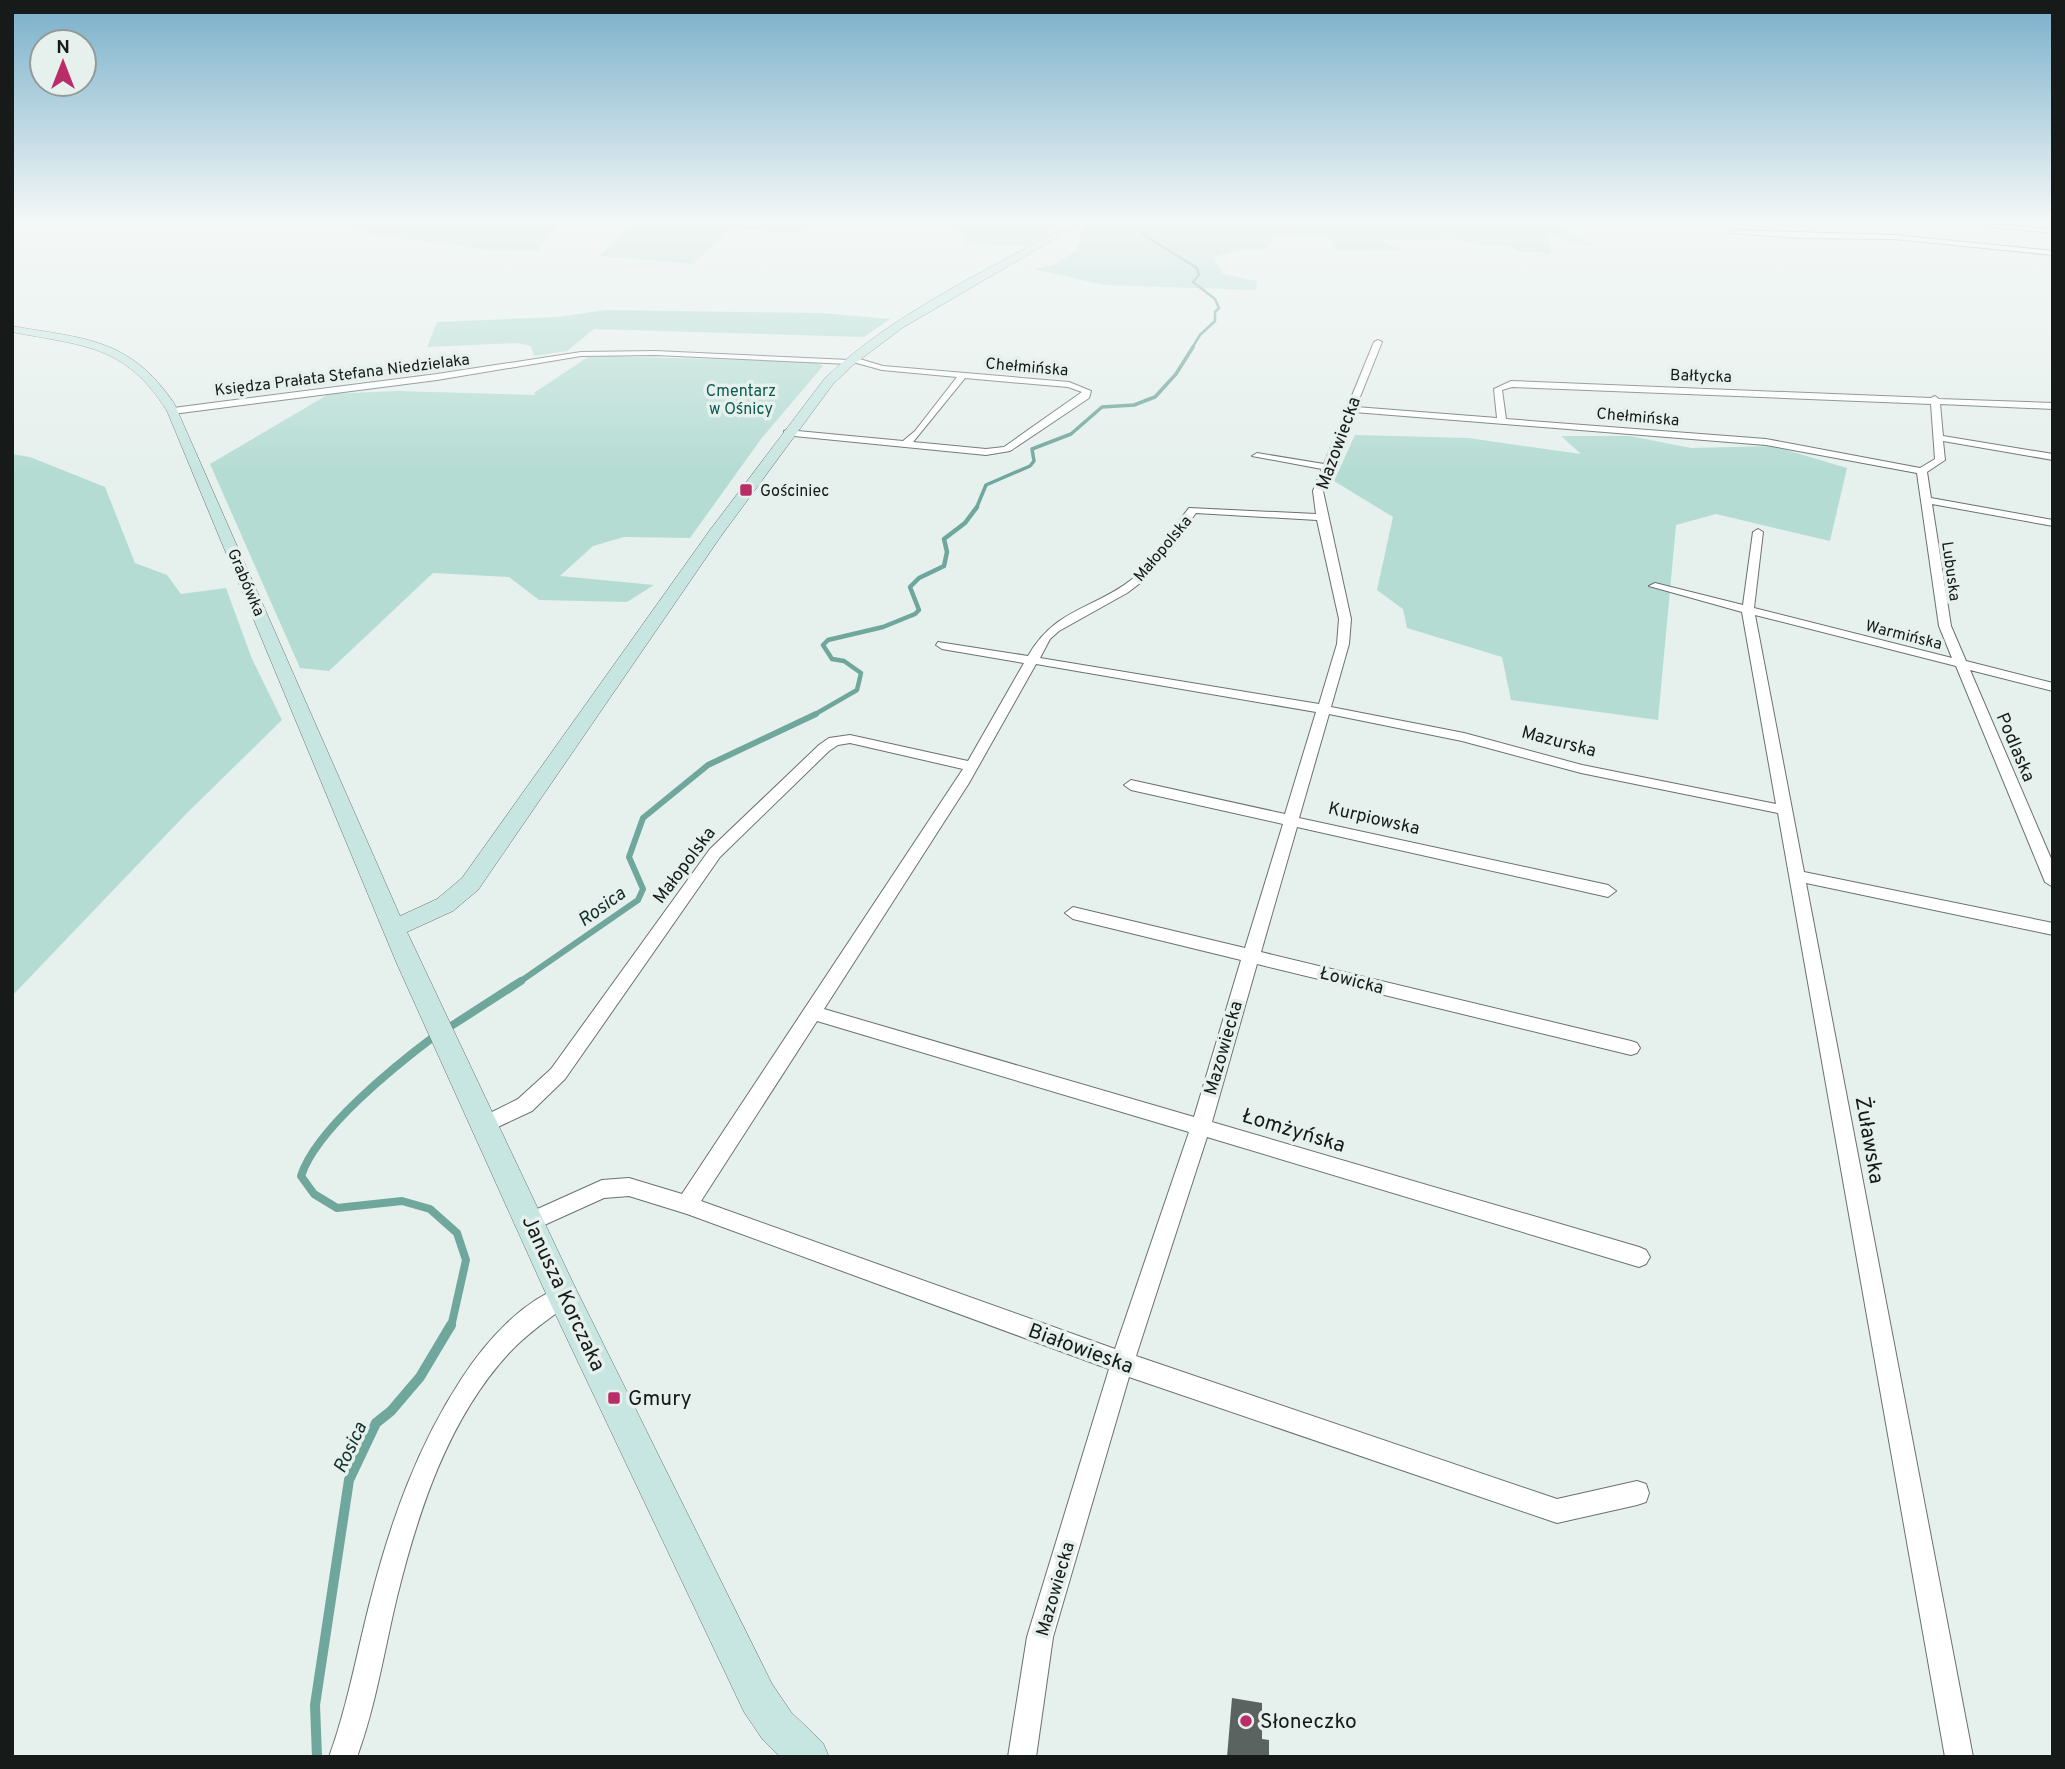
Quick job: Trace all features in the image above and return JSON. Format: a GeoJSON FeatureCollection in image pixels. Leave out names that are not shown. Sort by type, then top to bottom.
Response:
{"type":"FeatureCollection","features":[{"type":"Feature","properties":{"kind":"street"},"geometry":{"type":"LineString","coordinates":[[395,928],[445,905],[470,884],[814,398],[851,360],[932,306]]}},
{"type":"Feature","properties":{"kind":"street","name":"Grabówka"},"geometry":{"type":"LineString","coordinates":[[12,329],[113,351],[141,372],[163,395],[173,411],[395,928]]}},
{"type":"Feature","properties":{"kind":"street","name":"Mazowiecka"},"geometry":{"type":"LineString","coordinates":[[1022,1757],[1040,1637],[1122,1363],[1201,1126],[1343,644],[1345,619],[1318,491],[1378,342]]}},
{"type":"Feature","properties":{"kind":"street","name":"Księdza Prałata Stefana Niedzielaka"},"geometry":{"type":"LineString","coordinates":[[173,411],[463,374],[581,354],[851,360]]}},
{"type":"Feature","properties":{"kind":"street","name":"Chełmińska"},"geometry":{"type":"LineString","coordinates":[[787,433],[969,452],[1007,449],[1086,397],[1087,391],[1069,385],[882,368],[851,360]]}},
{"type":"Feature","properties":{"kind":"street"},"geometry":{"type":"LineString","coordinates":[[904,445],[918,433],[962,376]]}},
{"type":"Feature","properties":{"kind":"street","name":"Bałtycka"},"geometry":{"type":"LineString","coordinates":[[1502,421],[1498,389],[1511,384],[1935,399],[2053,406]]}},
{"type":"Feature","properties":{"kind":"street"},"geometry":{"type":"LineString","coordinates":[[1923,475],[1940,460],[1935,399]]}},
{"type":"Feature","properties":{"kind":"street","name":"Chełmińska"},"geometry":{"type":"LineString","coordinates":[[1350,409],[1766,442],[1923,475]]}},
{"type":"Feature","properties":{"kind":"street"},"geometry":{"type":"LineString","coordinates":[[1939,438],[2053,457]]}},
{"type":"Feature","properties":{"kind":"street"},"geometry":{"type":"LineString","coordinates":[[1257,456],[1326,467]]}},
{"type":"Feature","properties":{"kind":"street","name":"Lubuska"},"geometry":{"type":"LineString","coordinates":[[1923,475],[1940,602],[1945,626],[1961,665]]}},
{"type":"Feature","properties":{"kind":"street"},"geometry":{"type":"LineString","coordinates":[[1926,500],[2053,523]]}},
{"type":"Feature","properties":{"kind":"street","name":"Małopolska"},"geometry":{"type":"LineString","coordinates":[[687,1205],[814,1013],[971,766],[1045,637],[1061,621],[1112,596],[1145,573],[1193,510],[1322,517]]}},
{"type":"Feature","properties":{"kind":"street","name":"Żuławska"},"geometry":{"type":"LineString","coordinates":[[1758,532],[1748,610],[1959,1757]]}},
{"type":"Feature","properties":{"kind":"street","name":"Warmińska"},"geometry":{"type":"LineString","coordinates":[[1655,586],[2053,687]]}},
{"type":"Feature","properties":{"kind":"street"},"geometry":{"type":"LineString","coordinates":[[942,645],[1323,709]]}},
{"type":"Feature","properties":{"kind":"street","name":"Podlaska"},"geometry":{"type":"LineString","coordinates":[[1961,665],[2053,882]]}},
{"type":"Feature","properties":{"kind":"street","name":"Mazurska"},"geometry":{"type":"LineString","coordinates":[[1323,709],[1490,742],[1581,769],[1785,810]]}},
{"type":"Feature","properties":{"kind":"street","name":"Małopolska"},"geometry":{"type":"LineString","coordinates":[[485,1125],[526,1105],[558,1074],[715,853],[824,748],[834,741],[850,739],[971,766]]}},
{"type":"Feature","properties":{"kind":"street","name":"Kurpiowska"},"geometry":{"type":"LineString","coordinates":[[1132,785],[1608,891]]}},
{"type":"Feature","properties":{"kind":"street"},"geometry":{"type":"LineString","coordinates":[[1797,876],[2053,929]]}},
{"type":"Feature","properties":{"kind":"street","name":"Łowicka"},"geometry":{"type":"LineString","coordinates":[[1073,913],[1631,1048]]}},
{"type":"Feature","properties":{"kind":"street","name":"Janusza Korczaka"},"geometry":{"type":"LineString","coordinates":[[395,928],[439,1030],[531,1222],[563,1296],[758,1698],[777,1726],[809,1757]]}},
{"type":"Feature","properties":{"kind":"street","name":"Łomżyńska"},"geometry":{"type":"LineString","coordinates":[[814,1013],[1639,1257]]}},
{"type":"Feature","properties":{"kind":"street","name":"Białowieska"},"geometry":{"type":"LineString","coordinates":[[531,1222],[602,1189],[629,1187],[687,1205],[1122,1363],[1557,1511],[1637,1493]]}},
{"type":"Feature","properties":{"kind":"street"},"geometry":{"type":"LineString","coordinates":[[343,1757],[355,1727],[402,1527],[423,1470],[452,1414],[483,1366],[507,1339],[563,1296]]}},
{"type":"Feature","properties":{"kind":"green space"},"geometry":{"type":"Polygon","coordinates":[[[605,310],[822,313],[890,319],[864,337],[594,329],[567,351],[534,356],[531,346],[517,343],[427,347],[437,322],[558,317],[605,310]]]}},
{"type":"Feature","properties":{"kind":"green space","name":"Cmentarz w Ośnicy"},"geometry":{"type":"Polygon","coordinates":[[[588,357],[814,362],[823,366],[761,439],[690,538],[624,537],[593,546],[560,576],[654,585],[627,602],[539,600],[509,577],[433,573],[329,671],[300,668],[210,464],[329,394],[396,391],[535,395],[534,393],[588,357]]]}},
{"type":"Feature","properties":{"kind":"green space"},"geometry":{"type":"Polygon","coordinates":[[[1355,435],[1468,438],[1581,454],[1561,436],[1630,436],[1691,448],[1773,446],[1847,468],[1830,541],[1716,514],[1676,525],[1658,720],[1511,700],[1502,657],[1407,628],[1403,609],[1377,590],[1393,517],[1334,481],[1355,435]]]}},
{"type":"Feature","properties":{"kind":"green space"},"geometry":{"type":"Polygon","coordinates":[[[12,454],[30,457],[105,487],[135,563],[167,575],[181,594],[226,588],[252,659],[282,720],[187,813],[12,996],[12,454]]]}},
{"type":"Feature","properties":{"kind":"building","name":"Słoneczko"},"geometry":{"type":"Polygon","coordinates":[[[1232,1698],[1262,1703],[1262,1739],[1269,1740],[1269,1757],[1227,1757],[1232,1698]]]}},
{"type":"Feature","properties":{"kind":"waterway","name":"Rosica"},"geometry":{"type":"LineString","coordinates":[[1192,348],[1200,335],[1215,321],[1218,306]]}},
{"type":"Feature","properties":{"kind":"waterway","name":"Rosica"},"geometry":{"type":"LineString","coordinates":[[977,508],[986,485],[1030,466],[1034,461],[1032,449],[1071,434],[1102,407],[1134,405],[1155,397],[1176,374],[1193,347]]}},
{"type":"Feature","properties":{"kind":"waterway","name":"Rosica"},"geometry":{"type":"LineString","coordinates":[[813,715],[857,690],[861,673],[844,661],[832,659],[823,645],[828,640],[883,627],[915,614],[919,610],[910,587],[919,578],[944,566],[947,552],[944,539],[965,523],[977,508]]}},
{"type":"Feature","properties":{"kind":"waterway","name":"Rosica"},"geometry":{"type":"LineString","coordinates":[[519,982],[638,900],[643,889],[629,857],[643,818],[708,765],[813,715]]}},
{"type":"Feature","properties":{"kind":"waterway","name":"Rosica"},"geometry":{"type":"LineString","coordinates":[[445,1030],[519,982]]}},
{"type":"Feature","properties":{"kind":"waterway","name":"Rosica"},"geometry":{"type":"LineString","coordinates":[[436,1035],[359,1099],[323,1138],[301,1176],[314,1194],[337,1208],[402,1201],[430,1209],[457,1233],[466,1260],[451,1327]]}},
{"type":"Feature","properties":{"kind":"waterway","name":"Rosica"},"geometry":{"type":"LineString","coordinates":[[317,1757],[315,1705],[349,1480],[376,1423],[391,1411],[420,1377],[451,1325]]}},
{"type":"Feature","properties":{"kind":"place","name":"Gościniec"},"geometry":{"type":"Point","coordinates":[746,490]}},
{"type":"Feature","properties":{"kind":"place","name":"Gmury"},"geometry":{"type":"Point","coordinates":[614,1398]}},
{"type":"Feature","properties":{"kind":"place","name":"Słoneczko"},"geometry":{"type":"Point","coordinates":[1246,1721]}}]}
